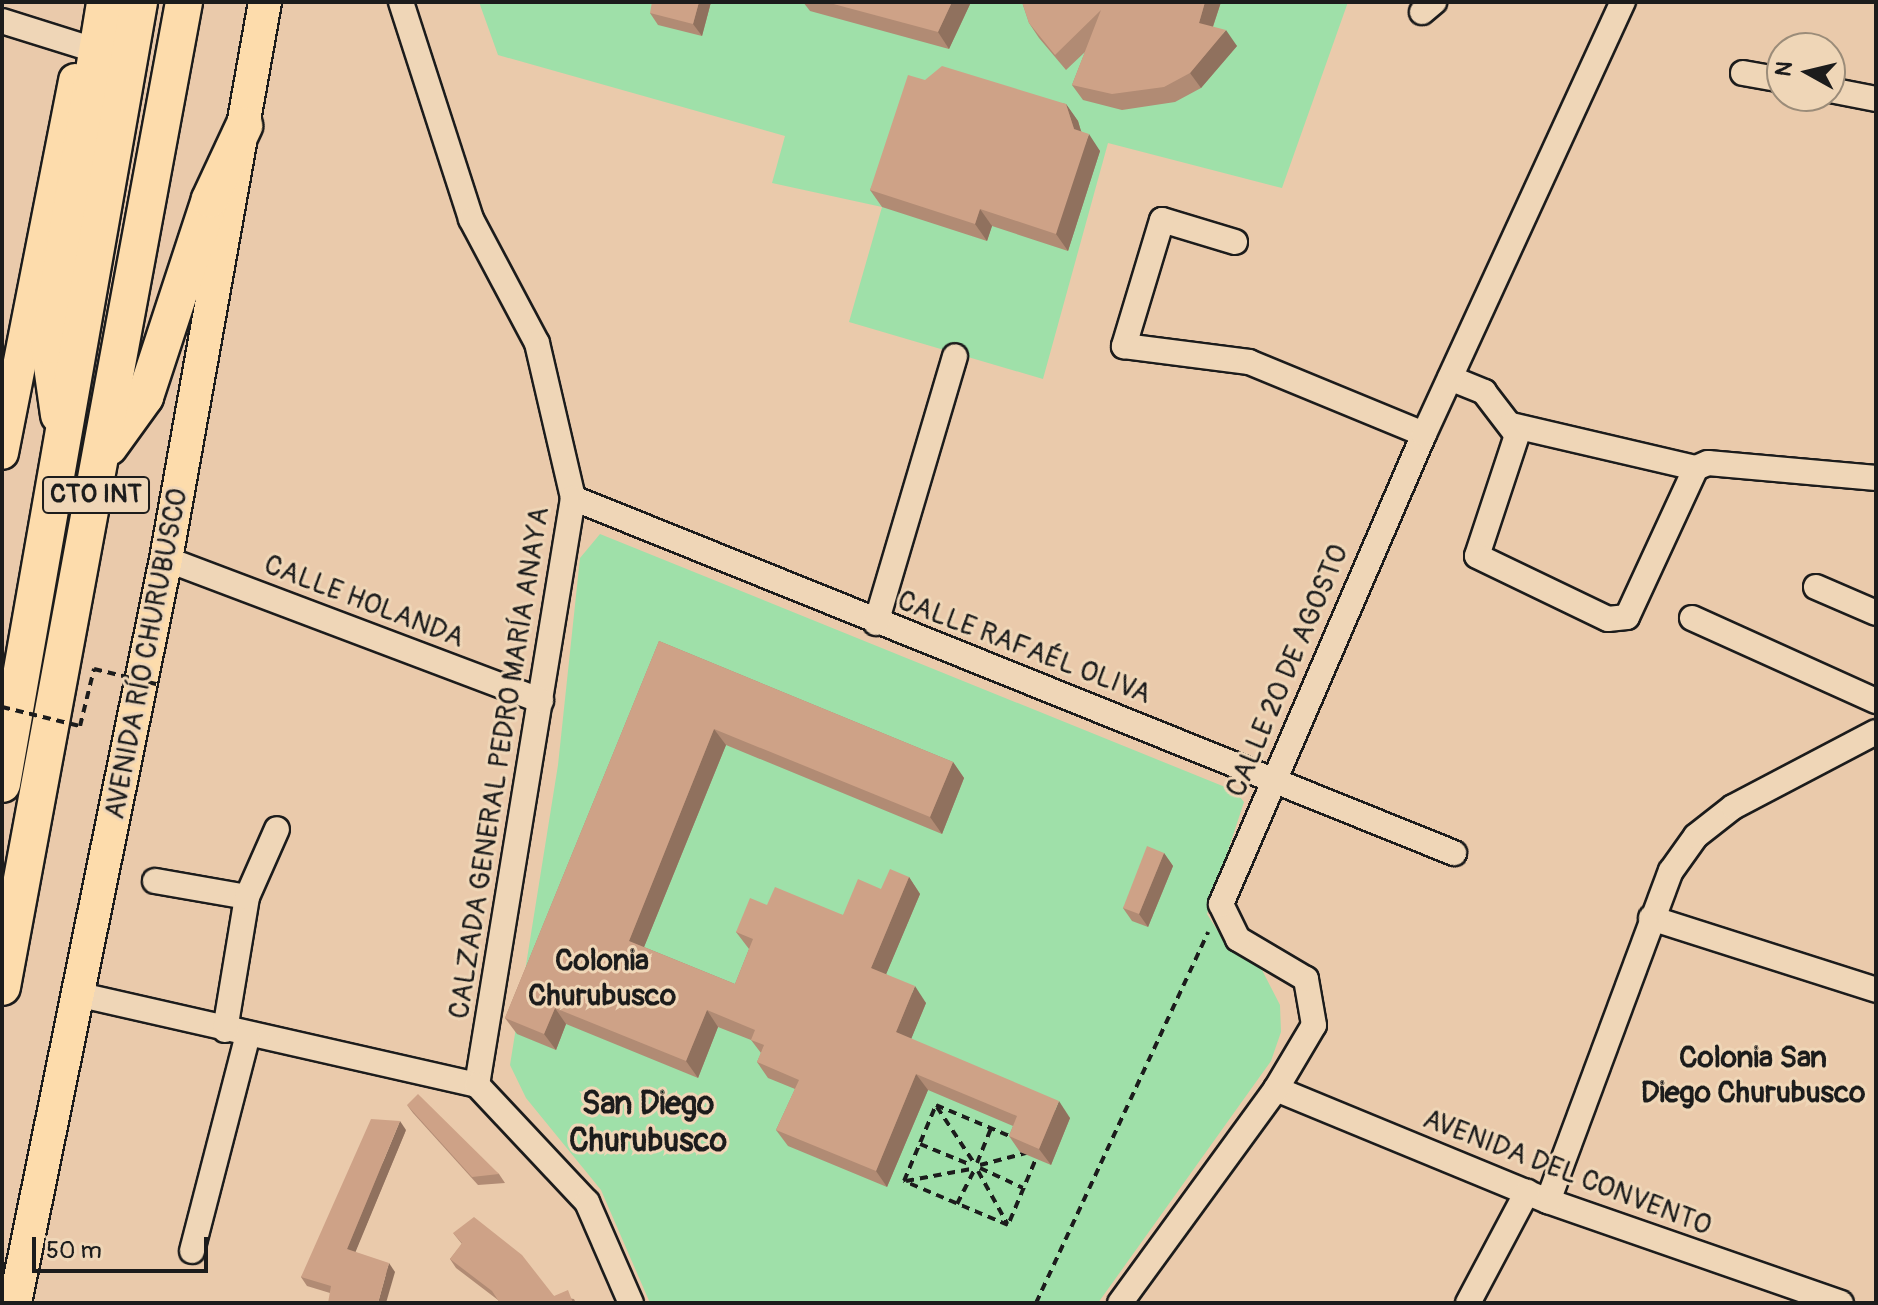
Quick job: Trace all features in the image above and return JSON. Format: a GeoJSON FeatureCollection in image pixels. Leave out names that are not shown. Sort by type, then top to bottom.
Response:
{"type":"FeatureCollection","features":[{"type":"Feature","properties":{"kind":"highway"},"geometry":{"type":"LineString","coordinates":[[64,446],[49,345],[105,2]]}},
{"type":"Feature","properties":{"kind":"highway","name":"CTO INT"},"geometry":{"type":"LineString","coordinates":[[2,784],[64,446],[139,2]]}},
{"type":"Feature","properties":{"kind":"highway","name":"CTO INT"},"geometry":{"type":"LineString","coordinates":[[2,987],[103,455],[184,2]]}},
{"type":"Feature","properties":{"kind":"highway"},"geometry":{"type":"LineString","coordinates":[[103,455],[145,397],[210,199],[244,126]]}},
{"type":"Feature","properties":{"kind":"main road"},"geometry":{"type":"LineString","coordinates":[[2,453],[13,336],[91,2]]}},
{"type":"Feature","properties":{"kind":"main road","name":"AVENIDA RÍO CHURUBUSCO"},"geometry":{"type":"LineString","coordinates":[[15,1303],[81,995],[166,559],[265,2]]}},
{"type":"Feature","properties":{"kind":"street","name":"CALZADA GENERAL PEDRO MARÍA ANAYA"},"geometry":{"type":"LineString","coordinates":[[401,2],[471,219],[537,343],[573,498],[477,1085]]}},
{"type":"Feature","properties":{"kind":"street","name":"CALLE 20 DE AGOSTO"},"geometry":{"type":"LineString","coordinates":[[1221,904],[1424,434],[1623,2]]}},
{"type":"Feature","properties":{"kind":"street"},"geometry":{"type":"LineString","coordinates":[[2,21],[82,46]]}},
{"type":"Feature","properties":{"kind":"street"},"geometry":{"type":"LineString","coordinates":[[1743,73],[1766,77]]}},
{"type":"Feature","properties":{"kind":"street"},"geometry":{"type":"LineString","coordinates":[[1846,93],[1876,99]]}},
{"type":"Feature","properties":{"kind":"street"},"geometry":{"type":"LineString","coordinates":[[1235,242],[1162,220],[1124,346],[1249,362],[1424,434]]}},
{"type":"Feature","properties":{"kind":"street"},"geometry":{"type":"LineString","coordinates":[[876,623],[955,356]]}},
{"type":"Feature","properties":{"kind":"street"},"geometry":{"type":"LineString","coordinates":[[1450,378],[1484,392],[1511,425],[1518,445],[1477,556],[1608,619],[1627,617],[1655,543],[1696,468]]}},
{"type":"Feature","properties":{"kind":"street"},"geometry":{"type":"LineString","coordinates":[[1511,425],[1696,468],[1708,463],[1876,478]]}},
{"type":"Feature","properties":{"kind":"street","name":"CALLE RAFAÉL OLIVA"},"geometry":{"type":"LineString","coordinates":[[573,498],[876,623],[1274,778],[1454,853]]}},
{"type":"Feature","properties":{"kind":"street","name":"CALLE HOLANDA"},"geometry":{"type":"LineString","coordinates":[[166,559],[541,701]]}},
{"type":"Feature","properties":{"kind":"street"},"geometry":{"type":"LineString","coordinates":[[1816,587],[1876,613]]}},
{"type":"Feature","properties":{"kind":"street"},"geometry":{"type":"LineString","coordinates":[[1692,618],[1876,701]]}},
{"type":"Feature","properties":{"kind":"street"},"geometry":{"type":"LineString","coordinates":[[1468,1303],[1538,1196],[1651,918],[1696,836],[1733,807],[1876,732]]}},
{"type":"Feature","properties":{"kind":"street"},"geometry":{"type":"LineString","coordinates":[[192,1251],[237,1032],[247,897],[277,829]]}},
{"type":"Feature","properties":{"kind":"street"},"geometry":{"type":"LineString","coordinates":[[155,881],[247,897]]}},
{"type":"Feature","properties":{"kind":"street"},"geometry":{"type":"LineString","coordinates":[[1120,1303],[1276,1089],[1314,1025],[1313,991],[1298,973],[1238,939],[1221,904]]}},
{"type":"Feature","properties":{"kind":"street"},"geometry":{"type":"LineString","coordinates":[[1651,918],[1876,990]]}},
{"type":"Feature","properties":{"kind":"street"},"geometry":{"type":"LineString","coordinates":[[81,995],[477,1085],[587,1202],[631,1303]]}},
{"type":"Feature","properties":{"kind":"street","name":"AVENIDA DEL CONVENTO"},"geometry":{"type":"LineString","coordinates":[[1276,1089],[1789,1296],[1841,1303]]}},
{"type":"Feature","properties":{"kind":"path"},"geometry":{"type":"LineString","coordinates":[[2,707],[80,726],[94,669],[160,685]]}},
{"type":"Feature","properties":{"kind":"path"},"geometry":{"type":"LineString","coordinates":[[1036,1303],[1221,904]]}},
{"type":"Feature","properties":{"kind":"path"},"geometry":{"type":"LineString","coordinates":[[936,1105],[1040,1149]]}},
{"type":"Feature","properties":{"kind":"path"},"geometry":{"type":"LineString","coordinates":[[904,1181],[936,1105]]}},
{"type":"Feature","properties":{"kind":"path"},"geometry":{"type":"LineString","coordinates":[[936,1105],[976,1167],[1008,1225]]}},
{"type":"Feature","properties":{"kind":"path"},"geometry":{"type":"LineString","coordinates":[[957,1204],[991,1128]]}},
{"type":"Feature","properties":{"kind":"path"},"geometry":{"type":"LineString","coordinates":[[920,1144],[1023,1188]]}},
{"type":"Feature","properties":{"kind":"path"},"geometry":{"type":"LineString","coordinates":[[904,1181],[976,1167],[1040,1149]]}},
{"type":"Feature","properties":{"kind":"path"},"geometry":{"type":"LineString","coordinates":[[1008,1225],[1040,1149]]}},
{"type":"Feature","properties":{"kind":"path"},"geometry":{"type":"LineString","coordinates":[[904,1181],[1008,1225]]}},
{"type":"Feature","properties":{"kind":"green space"},"geometry":{"type":"Polygon","coordinates":[[[479,2],[1348,2],[1282,188],[1108,143],[1043,379],[849,322],[882,207],[772,183],[785,136],[498,55],[479,2]]]}},
{"type":"Feature","properties":{"kind":"green space"},"geometry":{"type":"Polygon","coordinates":[[[600,534],[1235,791],[1244,802],[1207,914],[1223,939],[1262,970],[1280,1005],[1281,1032],[1271,1061],[1098,1303],[650,1303],[601,1190],[526,1098],[510,1065],[558,765],[580,558],[600,534]]]}},
{"type":"Feature","properties":{"kind":"building"},"geometry":{"type":"Polygon","coordinates":[[[652,2],[699,2],[693,24],[650,13],[652,2]]]}},
{"type":"Feature","properties":{"kind":"building"},"geometry":{"type":"Polygon","coordinates":[[[826,2],[952,2],[938,32],[826,2]]]}},
{"type":"Feature","properties":{"kind":"building"},"geometry":{"type":"Polygon","coordinates":[[[1022,2],[1205,2],[1199,23],[1226,30],[1190,73],[1164,87],[1112,94],[1072,85],[1101,10],[1055,55],[1029,23],[1022,2]]]}},
{"type":"Feature","properties":{"kind":"building"},"geometry":{"type":"Polygon","coordinates":[[[942,66],[1066,104],[1074,129],[1089,134],[1056,234],[980,209],[975,224],[870,190],[908,75],[925,80],[942,66]]]}},
{"type":"Feature","properties":{"kind":"building"},"geometry":{"type":"Polygon","coordinates":[[[659,641],[953,762],[930,817],[714,729],[629,941],[735,984],[753,939],[736,932],[750,898],[767,905],[775,887],[843,915],[858,879],[881,889],[890,869],[909,877],[871,968],[915,986],[896,1032],[1059,1101],[1039,1149],[1009,1136],[1017,1116],[916,1074],[876,1171],[776,1130],[799,1080],[757,1062],[764,1045],[751,1040],[755,1030],[707,1010],[686,1061],[555,1008],[544,1034],[505,1018],[659,641]]]}},
{"type":"Feature","properties":{"kind":"building"},"geometry":{"type":"Polygon","coordinates":[[[1147,846],[1164,853],[1139,914],[1123,908],[1147,846]]]}},
{"type":"Feature","properties":{"kind":"building"},"geometry":{"type":"Polygon","coordinates":[[[418,1094],[499,1174],[472,1177],[407,1105],[418,1094]]]}},
{"type":"Feature","properties":{"kind":"building"},"geometry":{"type":"Polygon","coordinates":[[[371,1119],[400,1121],[347,1249],[389,1263],[378,1303],[328,1303],[331,1286],[301,1277],[371,1119]]]}},
{"type":"Feature","properties":{"kind":"building"},"geometry":{"type":"Polygon","coordinates":[[[474,1217],[522,1255],[554,1296],[568,1290],[573,1303],[500,1303],[492,1291],[450,1259],[462,1243],[453,1233],[474,1217]]]}},
{"type":"Feature","properties":{"kind":"district","name":"Colonia Churubusco"},"geometry":{"type":"Point","coordinates":[602,978]}},
{"type":"Feature","properties":{"kind":"district","name":"Colonia San Diego Churubusco"},"geometry":{"type":"Point","coordinates":[1753,1075]}},
{"type":"Feature","properties":{"kind":"district","name":"San Diego Churubusco"},"geometry":{"type":"Point","coordinates":[648,1124]}}]}
